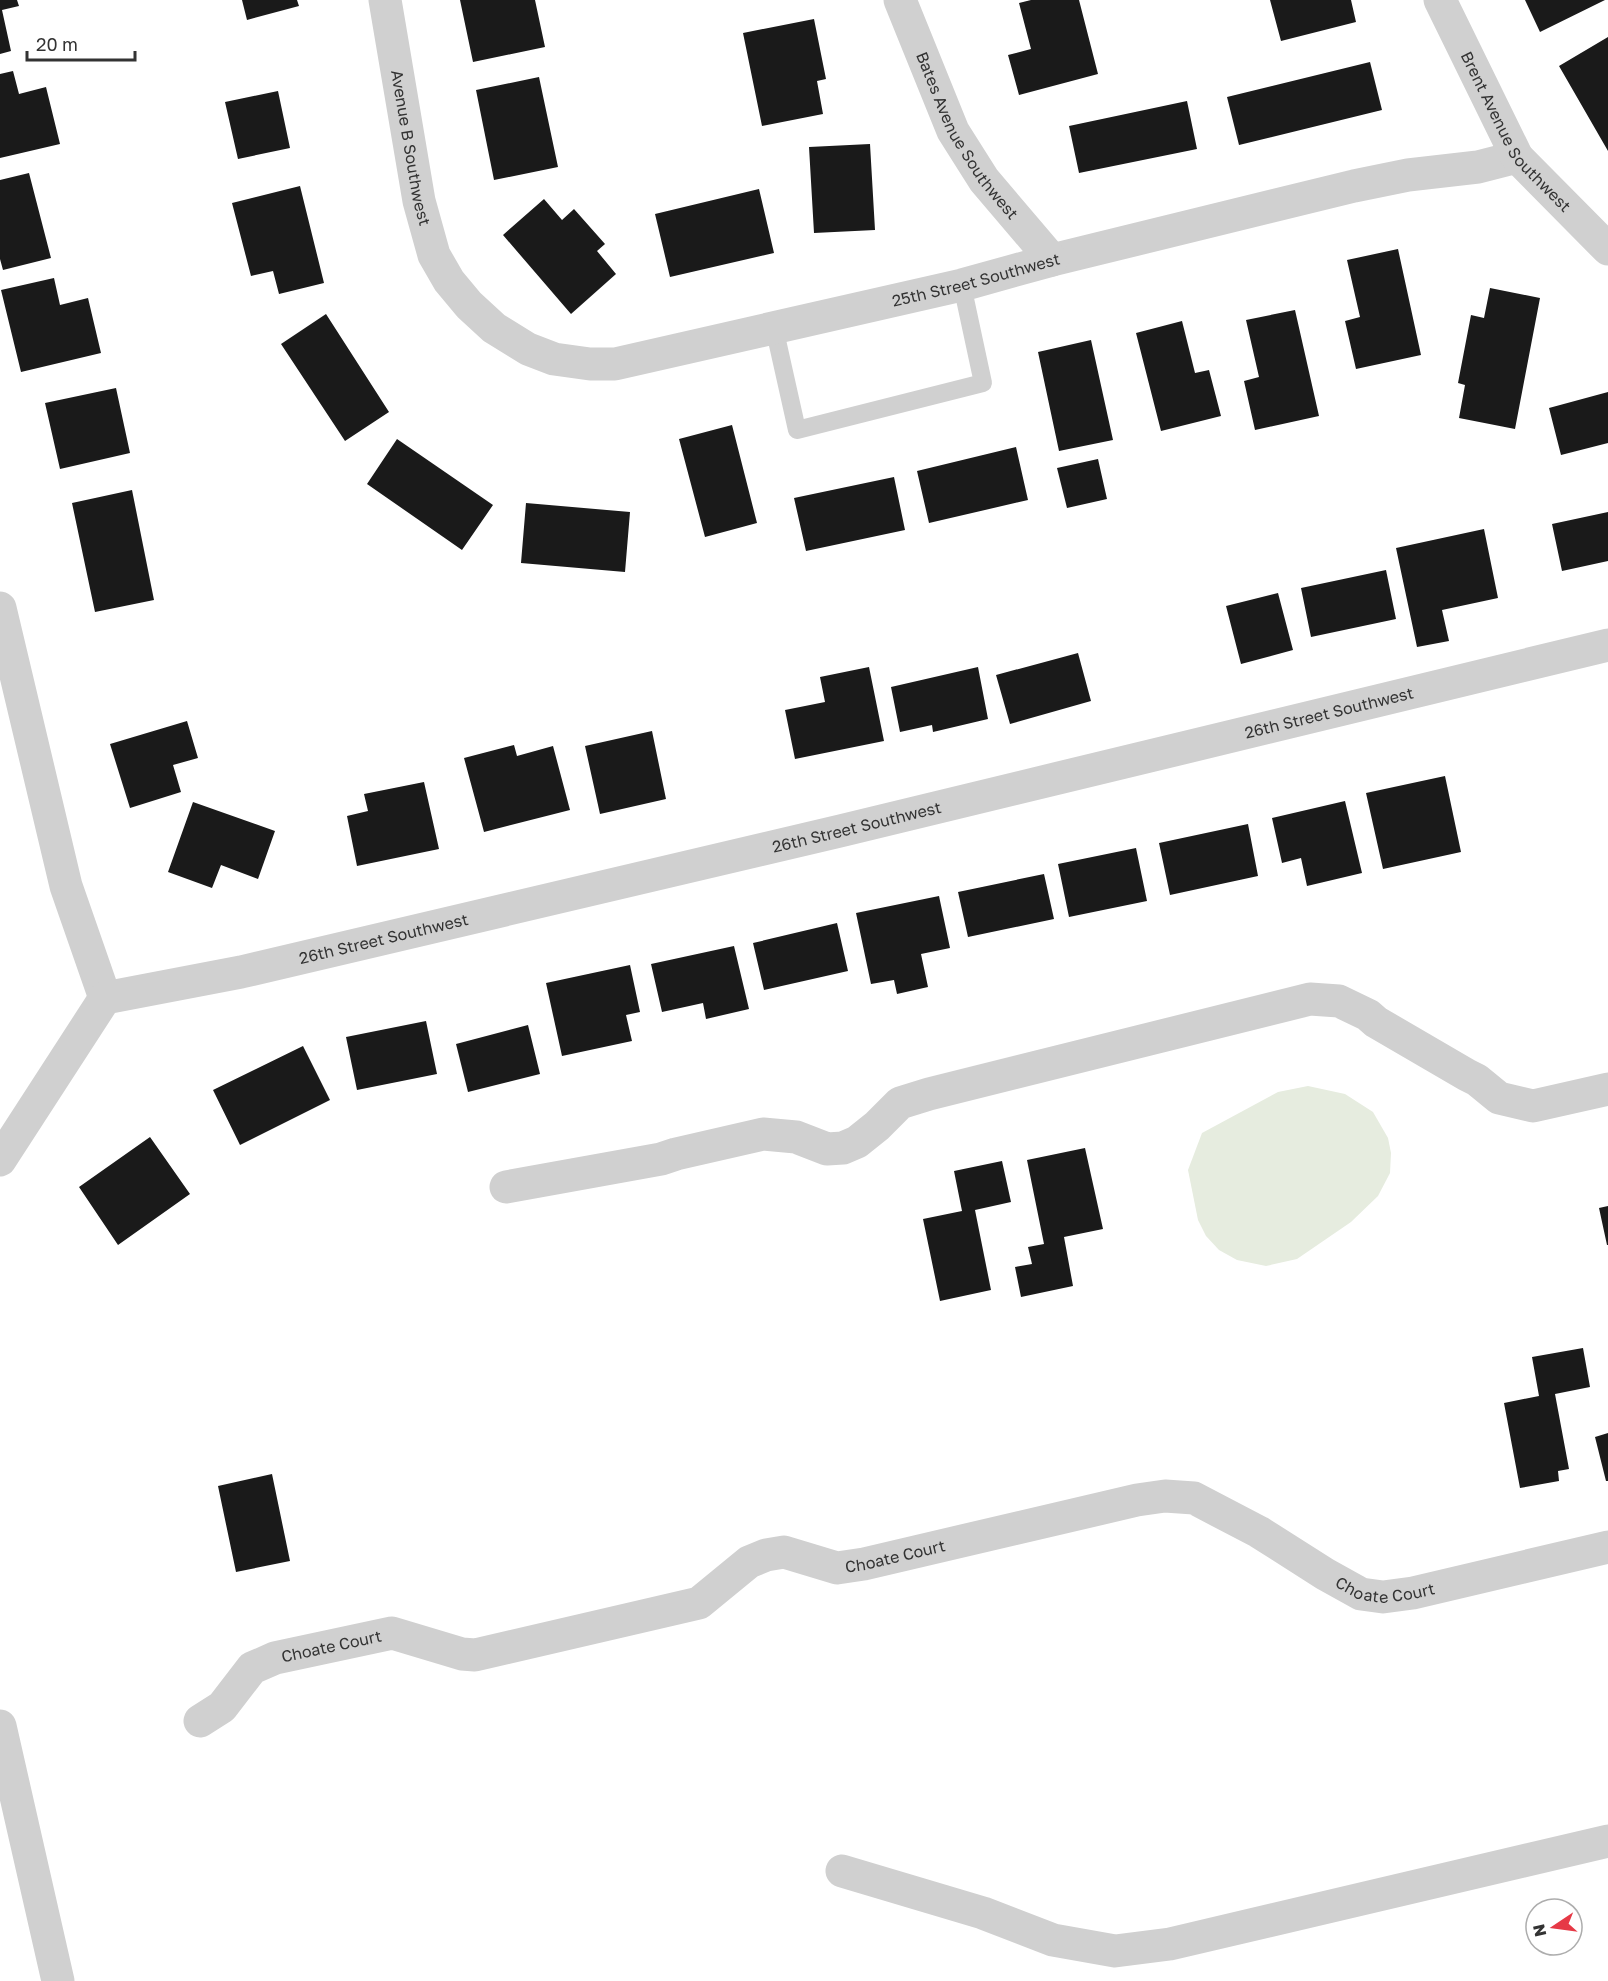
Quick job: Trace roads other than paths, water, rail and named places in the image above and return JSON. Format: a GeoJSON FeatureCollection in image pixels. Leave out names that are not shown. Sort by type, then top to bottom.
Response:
{"type":"FeatureCollection","features":[{"type":"Feature","properties":{"kind":"street","name":"Avenue B Southwest"},"geometry":{"type":"LineString","coordinates":[[385,0],[420,201],[434,255],[456,289]]}},
{"type":"Feature","properties":{"kind":"street","name":"Bates Avenue Southwest"},"geometry":{"type":"LineString","coordinates":[[900,0],[953,131],[984,180],[1052,260]]}},
{"type":"Feature","properties":{"kind":"street","name":"Brent Avenue Southwest"},"geometry":{"type":"LineString","coordinates":[[1440,0],[1516,157],[1608,249]]}},
{"type":"Feature","properties":{"kind":"street","name":"25th Street Southwest"},"geometry":{"type":"LineString","coordinates":[[456,289],[469,305],[494,328],[528,349],[554,359],[590,364],[615,364],[962,285],[1052,260],[1354,186],[1478,166],[1516,157]]}},
{"type":"Feature","properties":{"kind":"street"},"geometry":{"type":"LineString","coordinates":[[0,608],[66,886],[105,998],[0,1160]]}},
{"type":"Feature","properties":{"kind":"street","name":"26th Street Southwest"},"geometry":{"type":"LineString","coordinates":[[105,998],[241,972],[817,837],[1608,645]]}},
{"type":"Feature","properties":{"kind":"street"},"geometry":{"type":"LineString","coordinates":[[506,1186],[661,1159],[763,1134],[796,1137],[827,1149],[843,1148],[857,1142],[870,1132],[900,1103],[1310,999],[1339,1001],[1368,1015],[1386,1028],[1477,1080],[1499,1098],[1533,1106],[1608,1089]]}},
{"type":"Feature","properties":{"kind":"street","name":"Choate Court"},"geometry":{"type":"LineString","coordinates":[[200,1721],[222,1707],[252,1668],[274,1658],[392,1633],[462,1654],[475,1655],[699,1603],[749,1562],[766,1555],[783,1552],[837,1568],[864,1564],[1137,1500],[1165,1496],[1194,1498],[1259,1532],[1361,1594],[1383,1597],[1413,1593],[1608,1547]]}},
{"type":"Feature","properties":{"kind":"street"},"geometry":{"type":"LineString","coordinates":[[0,1726],[57,1981]]}},
{"type":"Feature","properties":{"kind":"street"},"geometry":{"type":"LineString","coordinates":[[842,1870],[983,1913],[1053,1940],[1115,1951],[1170,1944],[1608,1841]]}},
{"type":"Feature","properties":{"kind":"lane"},"geometry":{"type":"LineString","coordinates":[[774,327],[797,430],[983,383],[962,285]]}}]}
